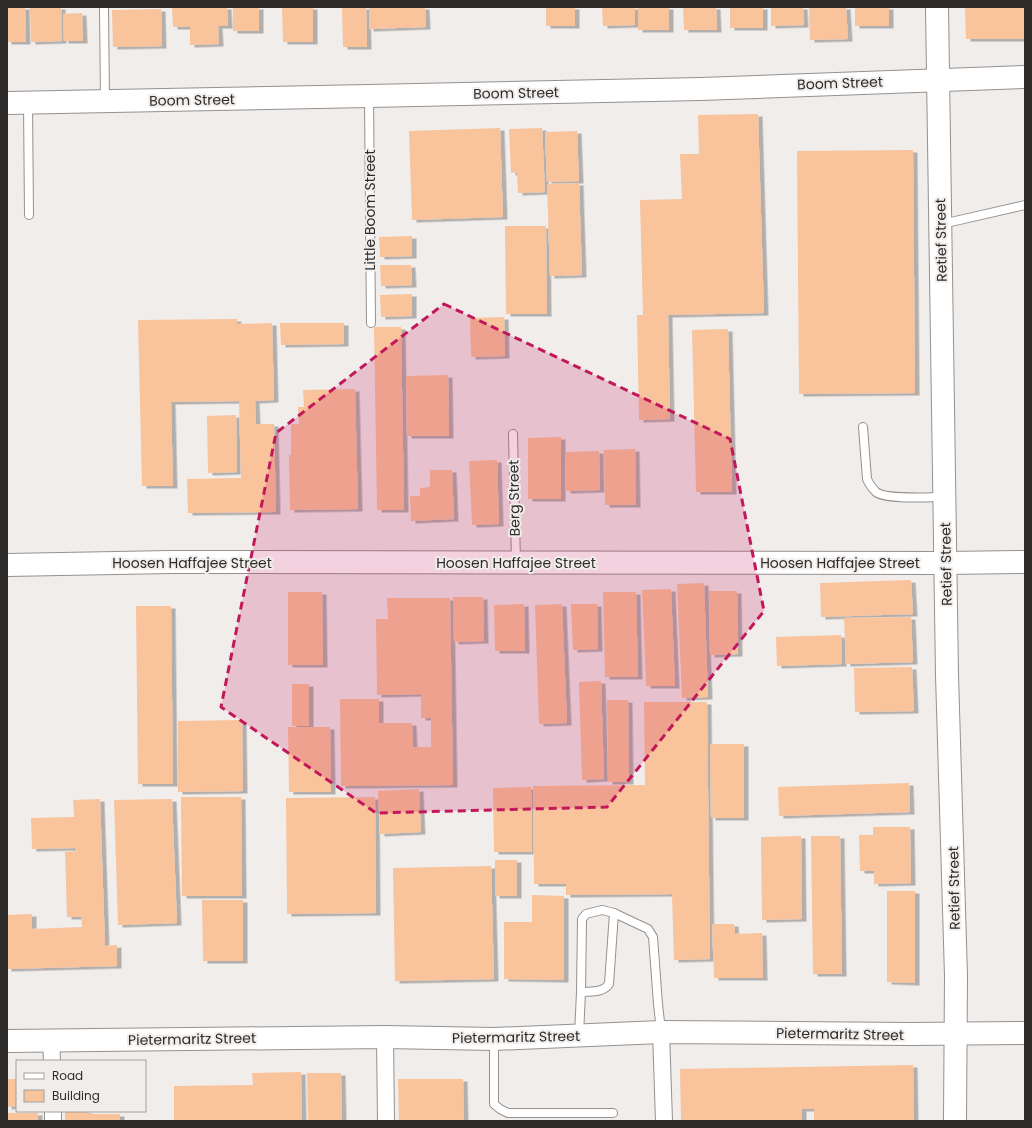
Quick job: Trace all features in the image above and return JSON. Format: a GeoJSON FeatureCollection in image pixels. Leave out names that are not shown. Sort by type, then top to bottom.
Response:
{"type":"FeatureCollection","features":[{"type":"Feature","properties":{"kind":"street","name":"Retief Street"},"geometry":{"type":"LineString","coordinates":[[937,7],[947,675],[956,976],[955,1121]]}},
{"type":"Feature","properties":{"kind":"street","name":"Boom Street"},"geometry":{"type":"LineString","coordinates":[[7,103],[700,89],[938,79],[1025,77]]}},
{"type":"Feature","properties":{"kind":"street","name":"Hoosen Haffajee Street"},"geometry":{"type":"LineString","coordinates":[[7,565],[170,562],[1025,562]]}},
{"type":"Feature","properties":{"kind":"street","name":"Pietermaritz Street"},"geometry":{"type":"LineString","coordinates":[[7,1041],[52,1051],[385,1037],[494,1039],[661,1032],[1025,1033]]}},
{"type":"Feature","properties":{"kind":"street"},"geometry":{"type":"LineString","coordinates":[[661,1032],[664,1121]]}},
{"type":"Feature","properties":{"kind":"street"},"geometry":{"type":"LineString","coordinates":[[385,1037],[386,1121]]}},
{"type":"Feature","properties":{"kind":"lane"},"geometry":{"type":"LineString","coordinates":[[104,7],[105,102]]}},
{"type":"Feature","properties":{"kind":"lane","name":"Little Boom Street"},"geometry":{"type":"LineString","coordinates":[[370,96],[372,323]]}},
{"type":"Feature","properties":{"kind":"lane"},"geometry":{"type":"LineString","coordinates":[[28,103],[30,215]]}},
{"type":"Feature","properties":{"kind":"lane"},"geometry":{"type":"LineString","coordinates":[[940,224],[1025,205]]}},
{"type":"Feature","properties":{"kind":"lane"},"geometry":{"type":"LineString","coordinates":[[863,427],[867,479],[876,493],[890,497],[945,497]]}},
{"type":"Feature","properties":{"kind":"lane","name":"Berg Street"},"geometry":{"type":"LineString","coordinates":[[513,434],[516,562]]}},
{"type":"Feature","properties":{"kind":"lane"},"geometry":{"type":"LineString","coordinates":[[579,1035],[582,919],[586,914],[602,910],[614,912],[648,929],[653,937],[661,1032]]}},
{"type":"Feature","properties":{"kind":"lane"},"geometry":{"type":"LineString","coordinates":[[581,992],[601,990],[606,988],[609,984],[614,912]]}},
{"type":"Feature","properties":{"kind":"lane"},"geometry":{"type":"LineString","coordinates":[[494,1039],[494,1104],[500,1109],[508,1113],[613,1113]]}},
{"type":"Feature","properties":{"kind":"highlighted area"},"geometry":{"type":"Polygon","coordinates":[[[444,304],[730,439],[764,611],[607,807],[376,813],[221,707],[276,433],[444,304]]]}},
{"type":"Feature","properties":{"kind":"building"},"geometry":{"type":"Polygon","coordinates":[[[7,7],[25,7],[26,42],[7,42],[7,7]]]}},
{"type":"Feature","properties":{"kind":"building"},"geometry":{"type":"Polygon","coordinates":[[[30,7],[61,7],[62,41],[31,42],[30,7]]]}},
{"type":"Feature","properties":{"kind":"building"},"geometry":{"type":"Polygon","coordinates":[[[172,7],[227,7],[228,26],[218,26],[219,44],[190,45],[190,27],[173,27],[172,7]]]}},
{"type":"Feature","properties":{"kind":"building"},"geometry":{"type":"Polygon","coordinates":[[[233,7],[259,7],[259,31],[233,31],[233,7]]]}},
{"type":"Feature","properties":{"kind":"building"},"geometry":{"type":"Polygon","coordinates":[[[282,7],[313,7],[313,42],[283,42],[282,7]]]}},
{"type":"Feature","properties":{"kind":"building"},"geometry":{"type":"Polygon","coordinates":[[[342,7],[366,7],[367,47],[343,47],[342,7]]]}},
{"type":"Feature","properties":{"kind":"building"},"geometry":{"type":"Polygon","coordinates":[[[369,7],[425,7],[426,27],[369,29],[369,7]]]}},
{"type":"Feature","properties":{"kind":"building"},"geometry":{"type":"Polygon","coordinates":[[[546,7],[575,7],[575,26],[546,26],[546,7]]]}},
{"type":"Feature","properties":{"kind":"building"},"geometry":{"type":"Polygon","coordinates":[[[602,7],[635,7],[635,25],[603,26],[602,7]]]}},
{"type":"Feature","properties":{"kind":"building"},"geometry":{"type":"Polygon","coordinates":[[[638,7],[669,7],[669,30],[638,30],[638,7]]]}},
{"type":"Feature","properties":{"kind":"building"},"geometry":{"type":"Polygon","coordinates":[[[683,7],[716,7],[717,30],[684,30],[683,7]]]}},
{"type":"Feature","properties":{"kind":"building"},"geometry":{"type":"Polygon","coordinates":[[[730,7],[763,7],[763,28],[730,28],[730,7]]]}},
{"type":"Feature","properties":{"kind":"building"},"geometry":{"type":"Polygon","coordinates":[[[771,7],[803,7],[804,25],[771,26],[771,7]]]}},
{"type":"Feature","properties":{"kind":"building"},"geometry":{"type":"Polygon","coordinates":[[[809,7],[846,7],[848,39],[810,40],[809,7]]]}},
{"type":"Feature","properties":{"kind":"building"},"geometry":{"type":"Polygon","coordinates":[[[855,7],[889,7],[889,26],[855,26],[855,7]]]}},
{"type":"Feature","properties":{"kind":"building"},"geometry":{"type":"Polygon","coordinates":[[[965,7],[1025,7],[1025,39],[966,39],[965,7]]]}},
{"type":"Feature","properties":{"kind":"building"},"geometry":{"type":"Polygon","coordinates":[[[161,9],[162,46],[113,47],[112,10],[161,9]]]}},
{"type":"Feature","properties":{"kind":"building"},"geometry":{"type":"Polygon","coordinates":[[[82,13],[83,41],[64,41],[63,14],[82,13]]]}},
{"type":"Feature","properties":{"kind":"building"},"geometry":{"type":"Polygon","coordinates":[[[758,114],[764,313],[668,315],[670,419],[639,420],[637,315],[643,315],[640,200],[682,199],[680,154],[699,154],[698,115],[758,114]]]}},
{"type":"Feature","properties":{"kind":"building"},"geometry":{"type":"Polygon","coordinates":[[[500,128],[503,217],[412,220],[409,131],[500,128]]]}},
{"type":"Feature","properties":{"kind":"building"},"geometry":{"type":"Polygon","coordinates":[[[542,128],[545,192],[518,193],[517,172],[511,173],[509,129],[542,128]]]}},
{"type":"Feature","properties":{"kind":"building"},"geometry":{"type":"Polygon","coordinates":[[[577,131],[579,181],[547,182],[545,132],[577,131]]]}},
{"type":"Feature","properties":{"kind":"building"},"geometry":{"type":"Polygon","coordinates":[[[913,150],[915,393],[799,394],[797,151],[913,150]]]}},
{"type":"Feature","properties":{"kind":"building"},"geometry":{"type":"Polygon","coordinates":[[[579,183],[582,275],[550,276],[547,184],[579,183]]]}},
{"type":"Feature","properties":{"kind":"building"},"geometry":{"type":"Polygon","coordinates":[[[505,226],[546,226],[547,314],[506,314],[505,226]]]}},
{"type":"Feature","properties":{"kind":"building"},"geometry":{"type":"Polygon","coordinates":[[[412,236],[412,256],[380,257],[379,237],[412,236]]]}},
{"type":"Feature","properties":{"kind":"building"},"geometry":{"type":"Polygon","coordinates":[[[380,265],[411,265],[412,285],[381,286],[380,265]]]}},
{"type":"Feature","properties":{"kind":"building"},"geometry":{"type":"Polygon","coordinates":[[[412,294],[412,316],[381,317],[380,295],[412,294]]]}},
{"type":"Feature","properties":{"kind":"building"},"geometry":{"type":"Polygon","coordinates":[[[504,317],[505,356],[471,357],[470,318],[504,317]]]}},
{"type":"Feature","properties":{"kind":"building"},"geometry":{"type":"Polygon","coordinates":[[[237,319],[237,324],[272,323],[274,400],[255,401],[256,424],[274,424],[276,512],[188,513],[187,479],[241,478],[239,401],[171,402],[173,486],[142,486],[138,320],[237,319]]]}},
{"type":"Feature","properties":{"kind":"building"},"geometry":{"type":"Polygon","coordinates":[[[280,323],[344,323],[344,344],[281,345],[280,323]]]}},
{"type":"Feature","properties":{"kind":"building"},"geometry":{"type":"Polygon","coordinates":[[[374,327],[401,327],[404,510],[377,510],[374,327]]]}},
{"type":"Feature","properties":{"kind":"building"},"geometry":{"type":"Polygon","coordinates":[[[728,329],[732,492],[696,492],[692,330],[728,329]]]}},
{"type":"Feature","properties":{"kind":"building"},"geometry":{"type":"Polygon","coordinates":[[[448,375],[449,436],[407,436],[406,376],[448,375]]]}},
{"type":"Feature","properties":{"kind":"building"},"geometry":{"type":"Polygon","coordinates":[[[355,389],[358,509],[290,510],[289,455],[291,455],[291,424],[299,424],[298,407],[304,407],[303,390],[355,389]]]}},
{"type":"Feature","properties":{"kind":"building"},"geometry":{"type":"Polygon","coordinates":[[[236,415],[237,472],[208,473],[207,416],[236,415]]]}},
{"type":"Feature","properties":{"kind":"building"},"geometry":{"type":"Polygon","coordinates":[[[561,437],[561,499],[528,499],[528,438],[561,437]]]}},
{"type":"Feature","properties":{"kind":"building"},"geometry":{"type":"Polygon","coordinates":[[[635,449],[636,505],[605,505],[604,450],[635,449]]]}},
{"type":"Feature","properties":{"kind":"building"},"geometry":{"type":"Polygon","coordinates":[[[599,451],[600,490],[566,491],[565,452],[599,451]]]}},
{"type":"Feature","properties":{"kind":"building"},"geometry":{"type":"Polygon","coordinates":[[[497,460],[499,524],[472,525],[469,461],[497,460]]]}},
{"type":"Feature","properties":{"kind":"building"},"geometry":{"type":"Polygon","coordinates":[[[430,470],[452,470],[454,519],[411,521],[410,496],[420,496],[420,488],[430,487],[430,470]]]}},
{"type":"Feature","properties":{"kind":"building"},"geometry":{"type":"Polygon","coordinates":[[[911,580],[913,614],[821,617],[820,583],[911,580]]]}},
{"type":"Feature","properties":{"kind":"building"},"geometry":{"type":"Polygon","coordinates":[[[704,583],[708,697],[682,698],[677,584],[704,583]]]}},
{"type":"Feature","properties":{"kind":"building"},"geometry":{"type":"Polygon","coordinates":[[[671,589],[675,686],[646,686],[642,590],[671,589]]]}},
{"type":"Feature","properties":{"kind":"building"},"geometry":{"type":"Polygon","coordinates":[[[709,591],[737,591],[738,654],[710,655],[709,591]]]}},
{"type":"Feature","properties":{"kind":"building"},"geometry":{"type":"Polygon","coordinates":[[[288,592],[322,592],[323,665],[288,665],[288,592]]]}},
{"type":"Feature","properties":{"kind":"building"},"geometry":{"type":"Polygon","coordinates":[[[603,592],[636,592],[638,677],[605,677],[603,592]]]}},
{"type":"Feature","properties":{"kind":"building"},"geometry":{"type":"Polygon","coordinates":[[[453,597],[483,597],[484,641],[454,642],[453,597]]]}},
{"type":"Feature","properties":{"kind":"building"},"geometry":{"type":"Polygon","coordinates":[[[387,598],[450,598],[453,785],[341,786],[340,699],[379,699],[379,723],[412,723],[413,747],[431,747],[431,718],[421,718],[421,694],[377,695],[376,619],[388,619],[387,598]]]}},
{"type":"Feature","properties":{"kind":"building"},"geometry":{"type":"Polygon","coordinates":[[[524,604],[525,651],[495,651],[494,605],[524,604]]]}},
{"type":"Feature","properties":{"kind":"building"},"geometry":{"type":"Polygon","coordinates":[[[562,604],[567,723],[539,724],[535,605],[562,604]]]}},
{"type":"Feature","properties":{"kind":"building"},"geometry":{"type":"Polygon","coordinates":[[[571,604],[597,604],[598,649],[573,650],[571,604]]]}},
{"type":"Feature","properties":{"kind":"building"},"geometry":{"type":"Polygon","coordinates":[[[136,606],[171,606],[173,784],[138,784],[136,606]]]}},
{"type":"Feature","properties":{"kind":"building"},"geometry":{"type":"Polygon","coordinates":[[[911,617],[913,662],[846,664],[844,618],[911,617]]]}},
{"type":"Feature","properties":{"kind":"building"},"geometry":{"type":"Polygon","coordinates":[[[841,635],[842,664],[777,666],[776,637],[841,635]]]}},
{"type":"Feature","properties":{"kind":"building"},"geometry":{"type":"Polygon","coordinates":[[[912,667],[914,711],[855,712],[854,668],[912,667]]]}},
{"type":"Feature","properties":{"kind":"building"},"geometry":{"type":"Polygon","coordinates":[[[601,681],[604,779],[582,780],[579,682],[601,681]]]}},
{"type":"Feature","properties":{"kind":"building"},"geometry":{"type":"Polygon","coordinates":[[[292,684],[309,684],[309,726],[292,726],[292,684]]]}},
{"type":"Feature","properties":{"kind":"building"},"geometry":{"type":"Polygon","coordinates":[[[607,700],[628,700],[629,782],[608,782],[607,700]]]}},
{"type":"Feature","properties":{"kind":"building"},"geometry":{"type":"Polygon","coordinates":[[[644,702],[707,702],[710,959],[674,960],[672,894],[566,895],[566,884],[534,884],[533,786],[645,785],[644,702]]]}},
{"type":"Feature","properties":{"kind":"building"},"geometry":{"type":"Polygon","coordinates":[[[242,720],[243,791],[178,792],[178,721],[242,720]]]}},
{"type":"Feature","properties":{"kind":"building"},"geometry":{"type":"Polygon","coordinates":[[[288,727],[330,727],[331,792],[289,792],[288,727]]]}},
{"type":"Feature","properties":{"kind":"building"},"geometry":{"type":"Polygon","coordinates":[[[710,744],[744,744],[744,818],[711,818],[710,744]]]}},
{"type":"Feature","properties":{"kind":"building"},"geometry":{"type":"Polygon","coordinates":[[[909,783],[910,812],[779,816],[778,787],[909,783]]]}},
{"type":"Feature","properties":{"kind":"building"},"geometry":{"type":"Polygon","coordinates":[[[531,787],[532,852],[494,852],[493,788],[531,787]]]}},
{"type":"Feature","properties":{"kind":"building"},"geometry":{"type":"Polygon","coordinates":[[[419,789],[421,832],[380,834],[378,791],[419,789]]]}},
{"type":"Feature","properties":{"kind":"building"},"geometry":{"type":"Polygon","coordinates":[[[181,797],[241,797],[242,896],[182,896],[181,797]]]}},
{"type":"Feature","properties":{"kind":"building"},"geometry":{"type":"Polygon","coordinates":[[[375,797],[376,913],[287,914],[286,798],[375,797]]]}},
{"type":"Feature","properties":{"kind":"building"},"geometry":{"type":"Polygon","coordinates":[[[100,799],[105,946],[117,945],[117,966],[7,969],[7,915],[32,914],[32,929],[82,927],[81,917],[67,917],[65,852],[75,851],[75,848],[32,849],[31,818],[74,817],[73,800],[100,799]]]}},
{"type":"Feature","properties":{"kind":"building"},"geometry":{"type":"Polygon","coordinates":[[[172,799],[177,923],[118,925],[114,800],[172,799]]]}},
{"type":"Feature","properties":{"kind":"building"},"geometry":{"type":"Polygon","coordinates":[[[873,827],[910,827],[911,883],[874,884],[874,871],[860,871],[859,835],[873,835],[873,827]]]}},
{"type":"Feature","properties":{"kind":"building"},"geometry":{"type":"Polygon","coordinates":[[[801,836],[802,919],[762,920],[761,837],[801,836]]]}},
{"type":"Feature","properties":{"kind":"building"},"geometry":{"type":"Polygon","coordinates":[[[811,836],[840,836],[842,974],[813,974],[811,836]]]}},
{"type":"Feature","properties":{"kind":"building"},"geometry":{"type":"Polygon","coordinates":[[[495,860],[517,860],[517,896],[495,896],[495,860]]]}},
{"type":"Feature","properties":{"kind":"building"},"geometry":{"type":"Polygon","coordinates":[[[491,866],[494,979],[395,981],[393,868],[491,866]]]}},
{"type":"Feature","properties":{"kind":"building"},"geometry":{"type":"Polygon","coordinates":[[[887,891],[915,891],[915,983],[887,982],[887,891]]]}},
{"type":"Feature","properties":{"kind":"building"},"geometry":{"type":"Polygon","coordinates":[[[532,895],[564,896],[564,980],[504,979],[504,922],[532,922],[532,895]]]}},
{"type":"Feature","properties":{"kind":"building"},"geometry":{"type":"Polygon","coordinates":[[[202,900],[243,900],[243,961],[203,961],[202,900]]]}},
{"type":"Feature","properties":{"kind":"building"},"geometry":{"type":"Polygon","coordinates":[[[712,924],[734,924],[735,934],[762,933],[763,978],[714,978],[712,924]]]}},
{"type":"Feature","properties":{"kind":"building"},"geometry":{"type":"Polygon","coordinates":[[[913,1065],[914,1121],[814,1121],[814,1109],[802,1109],[802,1121],[681,1121],[680,1069],[913,1065]]]}},
{"type":"Feature","properties":{"kind":"building"},"geometry":{"type":"Polygon","coordinates":[[[301,1072],[302,1121],[174,1121],[174,1086],[253,1085],[252,1073],[301,1072]]]}},
{"type":"Feature","properties":{"kind":"building"},"geometry":{"type":"Polygon","coordinates":[[[307,1073],[341,1073],[342,1121],[308,1121],[307,1073]]]}},
{"type":"Feature","properties":{"kind":"building"},"geometry":{"type":"Polygon","coordinates":[[[7,1079],[16,1079],[16,1106],[7,1107],[7,1079]]]}},
{"type":"Feature","properties":{"kind":"building"},"geometry":{"type":"Polygon","coordinates":[[[398,1079],[463,1079],[464,1121],[399,1121],[398,1079]]]}},
{"type":"Feature","properties":{"kind":"building"},"geometry":{"type":"Polygon","coordinates":[[[65,1112],[120,1114],[120,1121],[65,1121],[65,1112]]]}},
{"type":"Feature","properties":{"kind":"building"},"geometry":{"type":"Polygon","coordinates":[[[7,1113],[38,1113],[38,1121],[7,1121],[7,1113]]]}}]}
